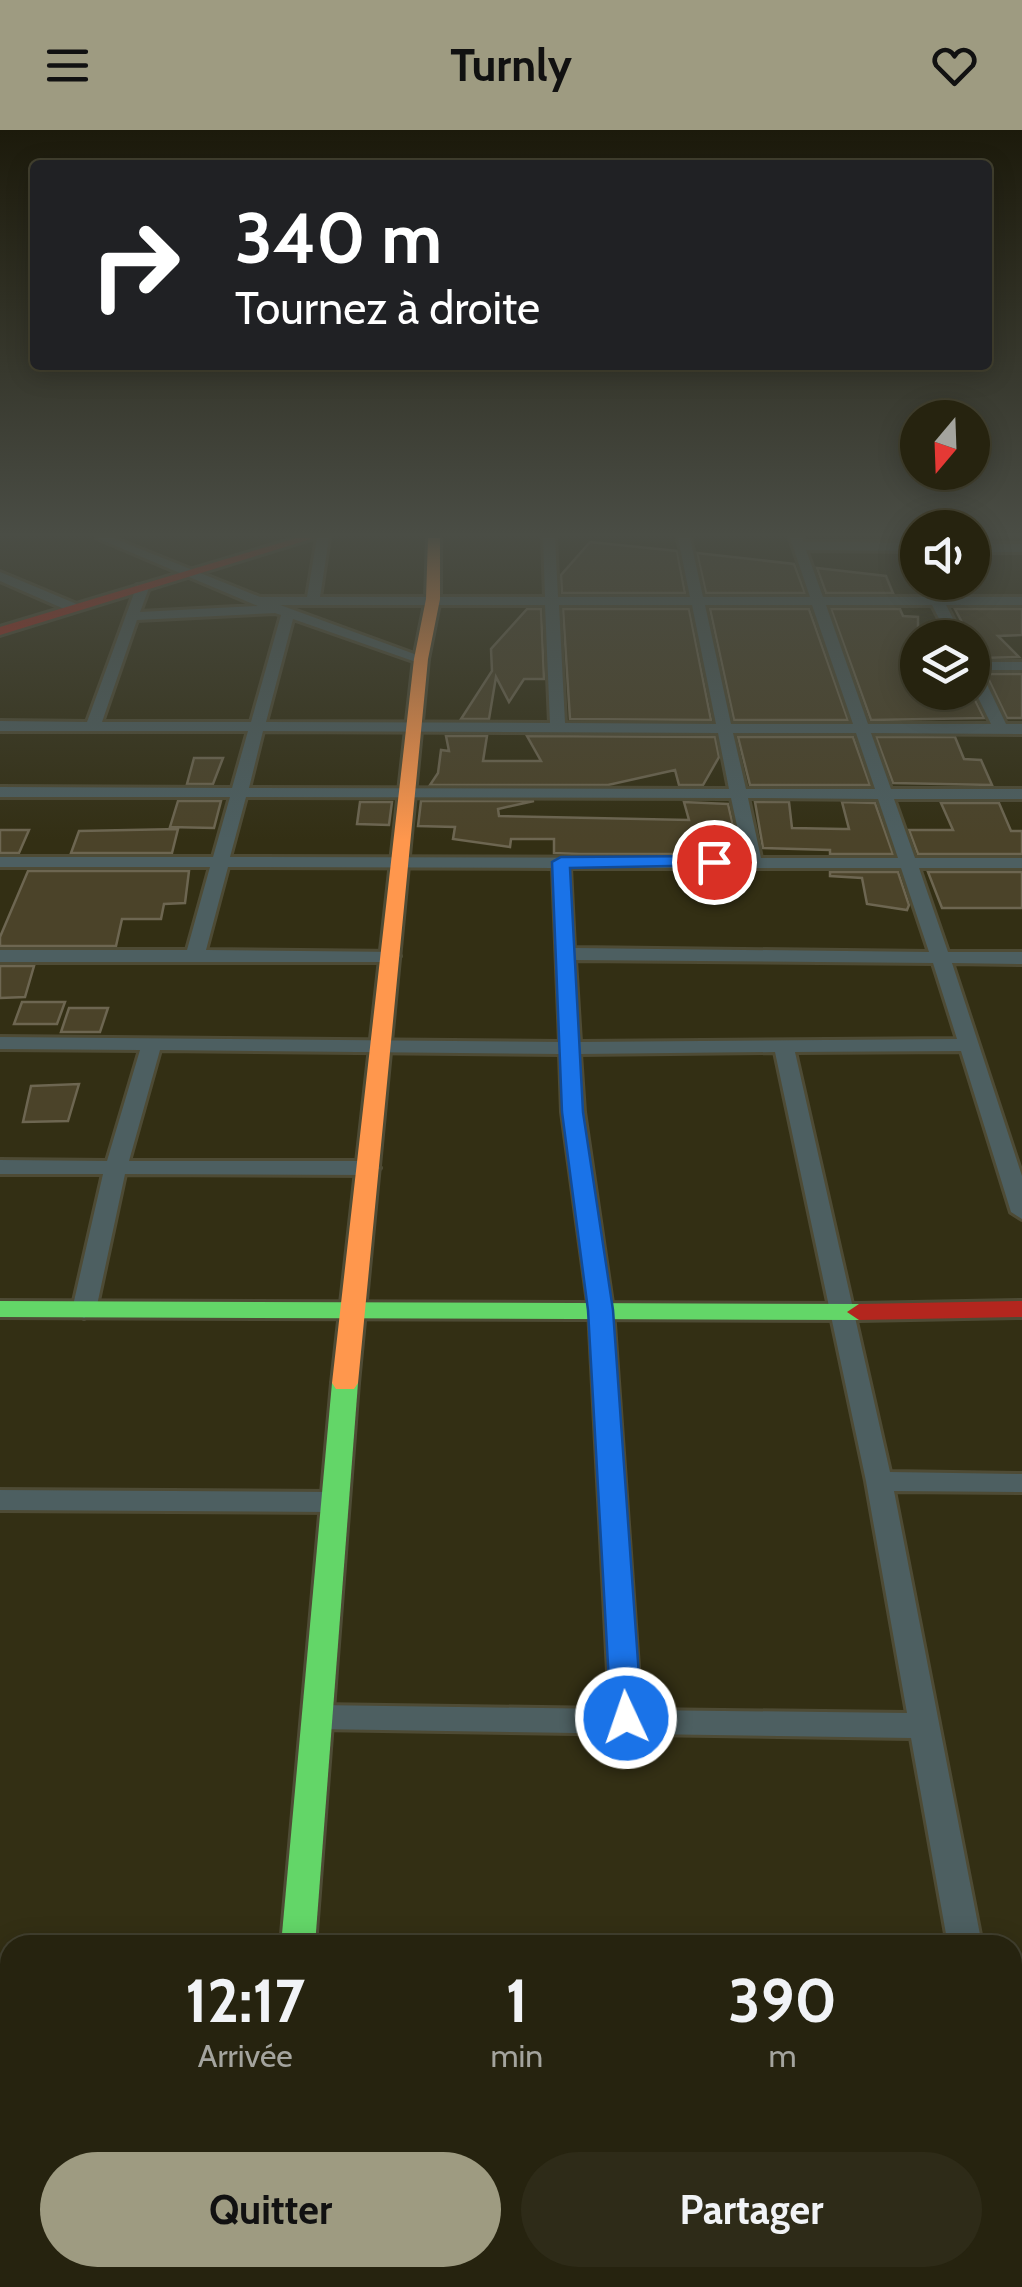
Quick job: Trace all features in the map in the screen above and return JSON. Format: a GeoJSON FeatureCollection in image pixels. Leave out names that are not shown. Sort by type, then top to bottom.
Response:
{"type":"FeatureCollection","features":[{"type":"Feature","properties":{"kind":"street"},"geometry":{"type":"LineString","coordinates":[[92,726],[125,639]]}},
{"type":"Feature","properties":{"kind":"street"},"geometry":{"type":"LineString","coordinates":[[195,955],[276,639]]}},
{"type":"Feature","properties":{"kind":"street"},"geometry":{"type":"LineString","coordinates":[[360,639],[421,660]]}},
{"type":"Feature","properties":{"kind":"street"},"geometry":{"type":"LineString","coordinates":[[299,1935],[332,1502],[425,639]]}},
{"type":"Feature","properties":{"kind":"street"},"geometry":{"type":"LineString","coordinates":[[555,639],[558,729]]}},
{"type":"Feature","properties":{"kind":"street"},"geometry":{"type":"LineString","coordinates":[[706,639],[753,861]]}},
{"type":"Feature","properties":{"kind":"street"},"geometry":{"type":"LineString","coordinates":[[830,639],[968,1045],[1013,1150],[1022,1212]]}},
{"type":"Feature","properties":{"kind":"street"},"geometry":{"type":"LineString","coordinates":[[990,667],[1022,666]]}},
{"type":"Feature","properties":{"kind":"street"},"geometry":{"type":"LineString","coordinates":[[990,705],[1001,729]]}},
{"type":"Feature","properties":{"kind":"street"},"geometry":{"type":"LineString","coordinates":[[0,726],[1022,729]]}},
{"type":"Feature","properties":{"kind":"street"},"geometry":{"type":"LineString","coordinates":[[0,792],[1022,794]]}},
{"type":"Feature","properties":{"kind":"street"},"geometry":{"type":"LineString","coordinates":[[2,867],[221,862],[1022,863]]}},
{"type":"Feature","properties":{"kind":"street"},"geometry":{"type":"LineString","coordinates":[[561,862],[573,1112],[600,1310],[626,1718]]}},
{"type":"Feature","properties":{"kind":"street"},"geometry":{"type":"LineString","coordinates":[[566,954],[1022,958]]}},
{"type":"Feature","properties":{"kind":"street"},"geometry":{"type":"LineString","coordinates":[[0,956],[391,956]]}},
{"type":"Feature","properties":{"kind":"street"},"geometry":{"type":"LineString","coordinates":[[0,1043],[569,1048],[968,1045]]}},
{"type":"Feature","properties":{"kind":"street"},"geometry":{"type":"LineString","coordinates":[[84,1310],[116,1167],[152,1043]]}},
{"type":"Feature","properties":{"kind":"street"},"geometry":{"type":"LineString","coordinates":[[784,1047],[879,1481],[963,1935]]}},
{"type":"Feature","properties":{"kind":"street"},"geometry":{"type":"LineString","coordinates":[[0,1168],[370,1168]]}},
{"type":"Feature","properties":{"kind":"street"},"geometry":{"type":"LineString","coordinates":[[0,1309],[840,1312],[1022,1308]]}},
{"type":"Feature","properties":{"kind":"street"},"geometry":{"type":"LineString","coordinates":[[879,1481],[1022,1483]]}},
{"type":"Feature","properties":{"kind":"street"},"geometry":{"type":"LineString","coordinates":[[2,1506],[332,1502]]}},
{"type":"Feature","properties":{"kind":"street"},"geometry":{"type":"LineString","coordinates":[[317,1716],[626,1718],[926,1726]]}},
{"type":"Feature","properties":{"kind":"building"},"geometry":{"type":"Polygon","coordinates":[[[500,639],[542,639],[544,679],[524,679],[509,702],[496,677],[489,719],[461,719],[492,671],[491,649],[500,639]]]}},
{"type":"Feature","properties":{"kind":"building"},"geometry":{"type":"Polygon","coordinates":[[[565,639],[695,639],[711,720],[570,719],[565,639]]]}},
{"type":"Feature","properties":{"kind":"building"},"geometry":{"type":"Polygon","coordinates":[[[716,639],[819,639],[848,720],[734,720],[716,639]]]}},
{"type":"Feature","properties":{"kind":"building"},"geometry":{"type":"Polygon","coordinates":[[[842,639],[900,639],[900,710],[980,710],[984,718],[871,720],[842,639]]]}},
{"type":"Feature","properties":{"kind":"building"},"geometry":{"type":"Polygon","coordinates":[[[990,639],[1001,639],[1019,657],[990,658],[990,639]]]}},
{"type":"Feature","properties":{"kind":"building"},"geometry":{"type":"Polygon","coordinates":[[[990,674],[1022,674],[1022,718],[1007,718],[990,682],[990,674]]]}},
{"type":"Feature","properties":{"kind":"building"},"geometry":{"type":"Polygon","coordinates":[[[446,736],[487,736],[483,761],[541,761],[527,736],[715,737],[719,757],[703,785],[679,785],[675,770],[608,785],[430,785],[438,773],[441,750],[449,751],[446,736]]]}},
{"type":"Feature","properties":{"kind":"building"},"geometry":{"type":"Polygon","coordinates":[[[738,737],[853,737],[870,785],[750,785],[738,737]]]}},
{"type":"Feature","properties":{"kind":"building"},"geometry":{"type":"Polygon","coordinates":[[[876,737],[955,737],[964,759],[981,760],[992,785],[893,783],[876,737]]]}},
{"type":"Feature","properties":{"kind":"building"},"geometry":{"type":"Polygon","coordinates":[[[194,758],[223,758],[213,784],[187,784],[194,758]]]}},
{"type":"Feature","properties":{"kind":"building"},"geometry":{"type":"Polygon","coordinates":[[[178,801],[221,801],[214,828],[170,827],[178,801]]]}},
{"type":"Feature","properties":{"kind":"building"},"geometry":{"type":"Polygon","coordinates":[[[421,801],[534,801],[498,809],[499,816],[689,820],[684,802],[728,804],[738,847],[734,847],[736,854],[579,854],[554,853],[554,839],[511,839],[510,847],[453,839],[455,827],[418,826],[421,801]]]}},
{"type":"Feature","properties":{"kind":"building"},"geometry":{"type":"Polygon","coordinates":[[[360,802],[392,802],[389,825],[357,824],[360,802]]]}},
{"type":"Feature","properties":{"kind":"building"},"geometry":{"type":"Polygon","coordinates":[[[755,802],[789,802],[792,828],[843,829],[849,829],[842,802],[875,803],[893,854],[763,848],[755,802]]]}},
{"type":"Feature","properties":{"kind":"building"},"geometry":{"type":"Polygon","coordinates":[[[941,803],[999,803],[1011,831],[1022,831],[1022,854],[918,854],[909,830],[953,830],[941,803]]]}},
{"type":"Feature","properties":{"kind":"building"},"geometry":{"type":"Polygon","coordinates":[[[178,829],[172,853],[71,853],[79,831],[178,829]]]}},
{"type":"Feature","properties":{"kind":"building"},"geometry":{"type":"Polygon","coordinates":[[[0,830],[29,830],[19,853],[0,853],[0,830]]]}},
{"type":"Feature","properties":{"kind":"building"},"geometry":{"type":"Polygon","coordinates":[[[28,871],[189,871],[185,903],[164,904],[161,919],[122,919],[116,946],[0,946],[0,937],[28,871]]]}},
{"type":"Feature","properties":{"kind":"building"},"geometry":{"type":"Polygon","coordinates":[[[830,872],[898,872],[909,905],[907,910],[867,904],[862,878],[830,876],[830,872]]]}},
{"type":"Feature","properties":{"kind":"building"},"geometry":{"type":"Polygon","coordinates":[[[928,872],[1022,872],[1022,908],[942,908],[928,872]]]}},
{"type":"Feature","properties":{"kind":"building"},"geometry":{"type":"Polygon","coordinates":[[[0,966],[34,966],[25,997],[0,998],[0,966]]]}},
{"type":"Feature","properties":{"kind":"building"},"geometry":{"type":"Polygon","coordinates":[[[22,1002],[65,1002],[57,1024],[14,1024],[22,1002]]]}},
{"type":"Feature","properties":{"kind":"building"},"geometry":{"type":"Polygon","coordinates":[[[69,1008],[108,1008],[100,1032],[61,1032],[69,1008]]]}},
{"type":"Feature","properties":{"kind":"building"},"geometry":{"type":"Polygon","coordinates":[[[79,1084],[68,1121],[23,1122],[31,1086],[79,1084]]]}},
{"type":"Feature","properties":{"kind":"traffic: fast"},"geometry":{"type":"LineString","coordinates":[[0,1309],[859,1312]]}},
{"type":"Feature","properties":{"kind":"traffic: fast"},"geometry":{"type":"LineString","coordinates":[[299,1935],[345,1383]]}},
{"type":"Feature","properties":{"kind":"traffic: slow"},"geometry":{"type":"LineString","coordinates":[[345,1383],[425,639]]}},
{"type":"Feature","properties":{"kind":"traffic: jam"},"geometry":{"type":"LineString","coordinates":[[859,1312],[1022,1309]]}},
{"type":"Feature","properties":{"kind":"route"},"geometry":{"type":"LineString","coordinates":[[626,1718],[600,1310],[589,1207],[573,1112],[561,862],[714,862]]}}]}
